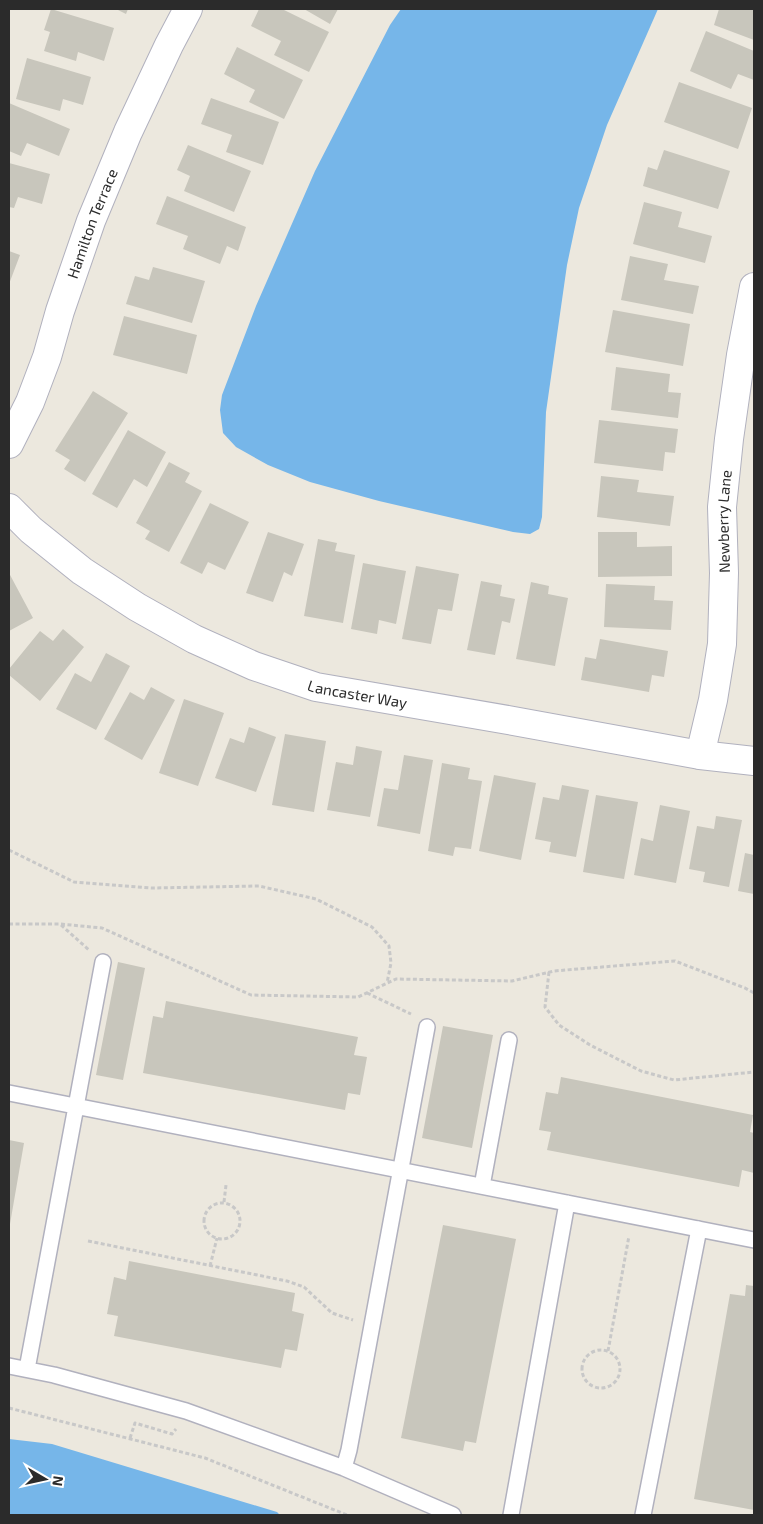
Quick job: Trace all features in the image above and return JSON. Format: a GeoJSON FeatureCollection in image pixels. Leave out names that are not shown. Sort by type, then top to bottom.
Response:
{"type":"FeatureCollection","features":[{"type":"Feature","properties":{"kind":"street","name":"Hamilton Terrace"},"geometry":{"type":"LineString","coordinates":[[9,444],[30,402],[47,357],[60,311],[91,221],[128,132],[188,9]]}},
{"type":"Feature","properties":{"kind":"street","name":"Newberry Lane"},"geometry":{"type":"LineString","coordinates":[[700,756],[713,700],[722,644],[724,573],[723,498],[741,355],[754,287]]}},
{"type":"Feature","properties":{"kind":"street","name":"Lancaster Way"},"geometry":{"type":"LineString","coordinates":[[9,508],[31,530],[82,571],[137,607],[194,639],[254,666],[316,687],[700,756],[754,761]]}},
{"type":"Feature","properties":{"kind":"lane"},"geometry":{"type":"LineString","coordinates":[[27,1369],[103,962]]}},
{"type":"Feature","properties":{"kind":"lane"},"geometry":{"type":"LineString","coordinates":[[344,1468],[351,1440],[402,1170],[427,1028]]}},
{"type":"Feature","properties":{"kind":"lane"},"geometry":{"type":"LineString","coordinates":[[482,1186],[509,1040]]}},
{"type":"Feature","properties":{"kind":"lane"},"geometry":{"type":"LineString","coordinates":[[9,1093],[754,1240]]}},
{"type":"Feature","properties":{"kind":"lane"},"geometry":{"type":"LineString","coordinates":[[511,1515],[567,1203]]}},
{"type":"Feature","properties":{"kind":"lane"},"geometry":{"type":"LineString","coordinates":[[643,1515],[699,1229]]}},
{"type":"Feature","properties":{"kind":"lane"},"geometry":{"type":"LineString","coordinates":[[9,1366],[54,1375],[181,1409],[344,1468],[453,1515]]}},
{"type":"Feature","properties":{"kind":"path"},"geometry":{"type":"LineString","coordinates":[[9,850],[74,882],[152,888],[259,886],[316,899],[372,927],[389,946],[391,963],[387,984]]}},
{"type":"Feature","properties":{"kind":"path"},"geometry":{"type":"LineString","coordinates":[[9,924],[60,924],[102,928],[251,994],[358,997],[396,979],[512,981],[549,972],[674,961],[754,993]]}},
{"type":"Feature","properties":{"kind":"path"},"geometry":{"type":"LineString","coordinates":[[60,924],[103,962]]}},
{"type":"Feature","properties":{"kind":"path"},"geometry":{"type":"LineString","coordinates":[[549,972],[545,1007],[559,1025],[590,1045],[624,1062],[641,1070],[674,1080],[754,1072]]}},
{"type":"Feature","properties":{"kind":"path"},"geometry":{"type":"LineString","coordinates":[[367,993],[410,1013],[427,1028]]}},
{"type":"Feature","properties":{"kind":"path"},"geometry":{"type":"LineString","coordinates":[[224,1202],[226,1185]]}},
{"type":"Feature","properties":{"kind":"path"},"geometry":{"type":"LineString","coordinates":[[224,1202],[238,1211],[240,1223],[238,1229],[230,1237],[217,1238],[207,1232],[204,1220],[205,1214],[213,1205],[224,1202]]}},
{"type":"Feature","properties":{"kind":"path"},"geometry":{"type":"LineString","coordinates":[[608,1351],[633,1216]]}},
{"type":"Feature","properties":{"kind":"path"},"geometry":{"type":"LineString","coordinates":[[210,1266],[217,1238]]}},
{"type":"Feature","properties":{"kind":"path"},"geometry":{"type":"LineString","coordinates":[[88,1241],[287,1281],[304,1287],[332,1312],[356,1321]]}},
{"type":"Feature","properties":{"kind":"path"},"geometry":{"type":"LineString","coordinates":[[601,1350],[608,1351],[617,1358],[620,1370],[619,1376],[611,1385],[605,1387],[593,1386],[584,1377],[583,1365],[590,1354],[601,1350]]}},
{"type":"Feature","properties":{"kind":"path"},"geometry":{"type":"LineString","coordinates":[[9,1408],[205,1458],[347,1515]]}},
{"type":"Feature","properties":{"kind":"path"},"geometry":{"type":"LineString","coordinates":[[130,1438],[136,1423],[172,1434],[177,1426]]}},
{"type":"Feature","properties":{"kind":"water"},"geometry":{"type":"Polygon","coordinates":[[[401,9],[658,9],[607,125],[579,208],[567,265],[546,412],[542,517],[539,529],[530,534],[513,532],[379,501],[310,482],[268,465],[236,447],[223,433],[220,410],[222,395],[256,306],[315,171],[390,25],[401,9]]]}},
{"type":"Feature","properties":{"kind":"water"},"geometry":{"type":"Polygon","coordinates":[[[9,1439],[52,1444],[277,1512],[280,1515],[9,1515],[9,1439]]]}},
{"type":"Feature","properties":{"kind":"building"},"geometry":{"type":"Polygon","coordinates":[[[51,9],[114,28],[104,61],[78,52],[76,61],[44,51],[50,32],[44,30],[51,9]]]}},
{"type":"Feature","properties":{"kind":"building"},"geometry":{"type":"Polygon","coordinates":[[[116,9],[128,9],[126,14],[116,9]]]}},
{"type":"Feature","properties":{"kind":"building"},"geometry":{"type":"Polygon","coordinates":[[[259,9],[282,9],[329,32],[309,72],[274,55],[281,41],[251,26],[259,9]]]}},
{"type":"Feature","properties":{"kind":"building"},"geometry":{"type":"Polygon","coordinates":[[[304,9],[338,9],[330,24],[304,9]]]}},
{"type":"Feature","properties":{"kind":"building"},"geometry":{"type":"Polygon","coordinates":[[[719,9],[754,9],[754,40],[714,25],[719,9]]]}},
{"type":"Feature","properties":{"kind":"building"},"geometry":{"type":"Polygon","coordinates":[[[706,31],[754,51],[754,80],[738,74],[731,89],[690,71],[706,31]]]}},
{"type":"Feature","properties":{"kind":"building"},"geometry":{"type":"Polygon","coordinates":[[[237,47],[303,80],[284,119],[249,102],[255,90],[224,74],[237,47]]]}},
{"type":"Feature","properties":{"kind":"building"},"geometry":{"type":"Polygon","coordinates":[[[27,58],[91,77],[83,105],[63,99],[60,111],[16,99],[27,58]]]}},
{"type":"Feature","properties":{"kind":"building"},"geometry":{"type":"Polygon","coordinates":[[[679,82],[752,108],[738,149],[664,122],[679,82]]]}},
{"type":"Feature","properties":{"kind":"building"},"geometry":{"type":"Polygon","coordinates":[[[211,98],[279,122],[263,165],[226,152],[232,135],[201,124],[211,98]]]}},
{"type":"Feature","properties":{"kind":"building"},"geometry":{"type":"Polygon","coordinates":[[[9,103],[70,129],[59,156],[27,143],[21,156],[9,151],[9,103]]]}},
{"type":"Feature","properties":{"kind":"building"},"geometry":{"type":"Polygon","coordinates":[[[188,145],[251,171],[234,212],[184,191],[190,176],[177,170],[188,145]]]}},
{"type":"Feature","properties":{"kind":"building"},"geometry":{"type":"Polygon","coordinates":[[[664,150],[730,171],[718,209],[643,186],[648,167],[657,170],[664,150]]]}},
{"type":"Feature","properties":{"kind":"building"},"geometry":{"type":"Polygon","coordinates":[[[9,163],[50,174],[42,204],[18,197],[14,208],[9,207],[9,163]]]}},
{"type":"Feature","properties":{"kind":"building"},"geometry":{"type":"Polygon","coordinates":[[[167,196],[246,227],[238,251],[227,246],[220,264],[183,249],[188,236],[156,224],[167,196]]]}},
{"type":"Feature","properties":{"kind":"building"},"geometry":{"type":"Polygon","coordinates":[[[644,202],[682,212],[678,227],[712,236],[705,263],[633,244],[644,202]]]}},
{"type":"Feature","properties":{"kind":"building"},"geometry":{"type":"Polygon","coordinates":[[[9,251],[20,255],[9,284],[9,251]]]}},
{"type":"Feature","properties":{"kind":"building"},"geometry":{"type":"Polygon","coordinates":[[[630,256],[668,264],[664,280],[699,286],[693,314],[621,300],[630,256]]]}},
{"type":"Feature","properties":{"kind":"building"},"geometry":{"type":"Polygon","coordinates":[[[153,267],[205,281],[192,323],[126,304],[135,276],[149,280],[153,267]]]}},
{"type":"Feature","properties":{"kind":"building"},"geometry":{"type":"Polygon","coordinates":[[[613,310],[690,324],[683,366],[605,352],[613,310]]]}},
{"type":"Feature","properties":{"kind":"building"},"geometry":{"type":"Polygon","coordinates":[[[124,316],[197,335],[187,374],[113,355],[124,316]]]}},
{"type":"Feature","properties":{"kind":"building"},"geometry":{"type":"Polygon","coordinates":[[[616,367],[670,374],[668,392],[681,393],[678,418],[611,410],[616,367]]]}},
{"type":"Feature","properties":{"kind":"building"},"geometry":{"type":"Polygon","coordinates":[[[93,391],[128,413],[85,482],[64,469],[70,460],[55,451],[93,391]]]}},
{"type":"Feature","properties":{"kind":"building"},"geometry":{"type":"Polygon","coordinates":[[[599,420],[678,429],[675,453],[665,452],[663,471],[594,463],[599,420]]]}},
{"type":"Feature","properties":{"kind":"building"},"geometry":{"type":"Polygon","coordinates":[[[128,430],[166,452],[147,487],[134,479],[117,508],[92,494],[128,430]]]}},
{"type":"Feature","properties":{"kind":"building"},"geometry":{"type":"Polygon","coordinates":[[[169,462],[190,473],[185,482],[202,491],[169,552],[145,539],[150,531],[136,523],[169,462]]]}},
{"type":"Feature","properties":{"kind":"building"},"geometry":{"type":"Polygon","coordinates":[[[601,476],[639,480],[637,492],[674,496],[670,526],[597,517],[601,476]]]}},
{"type":"Feature","properties":{"kind":"building"},"geometry":{"type":"Polygon","coordinates":[[[210,503],[249,522],[225,570],[208,562],[202,574],[180,563],[210,503]]]}},
{"type":"Feature","properties":{"kind":"building"},"geometry":{"type":"Polygon","coordinates":[[[268,532],[304,544],[292,576],[284,572],[273,602],[246,593],[268,532]]]}},
{"type":"Feature","properties":{"kind":"building"},"geometry":{"type":"Polygon","coordinates":[[[598,532],[637,532],[637,547],[672,546],[672,576],[598,577],[598,532]]]}},
{"type":"Feature","properties":{"kind":"building"},"geometry":{"type":"Polygon","coordinates":[[[318,539],[337,543],[335,551],[355,555],[343,623],[304,616],[318,539]]]}},
{"type":"Feature","properties":{"kind":"building"},"geometry":{"type":"Polygon","coordinates":[[[363,563],[406,571],[396,624],[379,620],[377,634],[351,629],[363,563]]]}},
{"type":"Feature","properties":{"kind":"building"},"geometry":{"type":"Polygon","coordinates":[[[416,566],[459,574],[452,611],[438,609],[431,644],[402,639],[416,566]]]}},
{"type":"Feature","properties":{"kind":"building"},"geometry":{"type":"Polygon","coordinates":[[[9,573],[33,618],[9,631],[9,573]]]}},
{"type":"Feature","properties":{"kind":"building"},"geometry":{"type":"Polygon","coordinates":[[[481,581],[502,585],[500,596],[515,599],[510,623],[502,621],[495,655],[467,650],[481,581]]]}},
{"type":"Feature","properties":{"kind":"building"},"geometry":{"type":"Polygon","coordinates":[[[531,582],[549,586],[548,594],[568,598],[555,666],[516,659],[531,582]]]}},
{"type":"Feature","properties":{"kind":"building"},"geometry":{"type":"Polygon","coordinates":[[[606,584],[655,586],[654,600],[673,601],[671,630],[604,627],[606,584]]]}},
{"type":"Feature","properties":{"kind":"building"},"geometry":{"type":"Polygon","coordinates":[[[63,629],[84,647],[40,701],[9,675],[9,669],[40,631],[53,641],[63,629]]]}},
{"type":"Feature","properties":{"kind":"building"},"geometry":{"type":"Polygon","coordinates":[[[600,639],[668,651],[664,677],[652,675],[649,692],[581,680],[585,657],[596,659],[600,639]]]}},
{"type":"Feature","properties":{"kind":"building"},"geometry":{"type":"Polygon","coordinates":[[[106,653],[130,666],[96,730],[56,709],[75,673],[91,682],[106,653]]]}},
{"type":"Feature","properties":{"kind":"building"},"geometry":{"type":"Polygon","coordinates":[[[151,687],[175,700],[142,760],[104,739],[130,692],[144,700],[151,687]]]}},
{"type":"Feature","properties":{"kind":"building"},"geometry":{"type":"Polygon","coordinates":[[[184,699],[224,713],[198,786],[159,773],[184,699]]]}},
{"type":"Feature","properties":{"kind":"building"},"geometry":{"type":"Polygon","coordinates":[[[249,727],[276,737],[256,792],[215,778],[230,738],[244,743],[249,727]]]}},
{"type":"Feature","properties":{"kind":"building"},"geometry":{"type":"Polygon","coordinates":[[[285,734],[326,741],[314,812],[272,805],[285,734]]]}},
{"type":"Feature","properties":{"kind":"building"},"geometry":{"type":"Polygon","coordinates":[[[356,746],[382,751],[370,817],[327,810],[336,762],[353,765],[356,746]]]}},
{"type":"Feature","properties":{"kind":"building"},"geometry":{"type":"Polygon","coordinates":[[[404,755],[433,760],[420,834],[377,826],[384,788],[398,790],[404,755]]]}},
{"type":"Feature","properties":{"kind":"building"},"geometry":{"type":"Polygon","coordinates":[[[442,763],[470,768],[468,779],[482,781],[471,849],[455,847],[453,856],[428,851],[442,763]]]}},
{"type":"Feature","properties":{"kind":"building"},"geometry":{"type":"Polygon","coordinates":[[[494,775],[536,783],[521,860],[479,851],[494,775]]]}},
{"type":"Feature","properties":{"kind":"building"},"geometry":{"type":"Polygon","coordinates":[[[562,785],[589,790],[576,857],[549,852],[551,842],[535,839],[543,797],[559,800],[562,785]]]}},
{"type":"Feature","properties":{"kind":"building"},"geometry":{"type":"Polygon","coordinates":[[[596,795],[638,802],[624,879],[583,872],[596,795]]]}},
{"type":"Feature","properties":{"kind":"building"},"geometry":{"type":"Polygon","coordinates":[[[660,805],[690,811],[676,883],[634,875],[641,838],[653,841],[660,805]]]}},
{"type":"Feature","properties":{"kind":"building"},"geometry":{"type":"Polygon","coordinates":[[[716,816],[742,820],[729,887],[703,882],[705,872],[689,869],[697,826],[714,829],[716,816]]]}},
{"type":"Feature","properties":{"kind":"building"},"geometry":{"type":"Polygon","coordinates":[[[745,853],[754,855],[754,894],[738,891],[745,853]]]}},
{"type":"Feature","properties":{"kind":"building"},"geometry":{"type":"Polygon","coordinates":[[[118,962],[145,968],[123,1080],[96,1075],[118,962]]]}},
{"type":"Feature","properties":{"kind":"building"},"geometry":{"type":"Polygon","coordinates":[[[166,1001],[358,1037],[354,1055],[367,1057],[360,1095],[348,1093],[345,1110],[143,1073],[153,1016],[163,1018],[166,1001]]]}},
{"type":"Feature","properties":{"kind":"building"},"geometry":{"type":"Polygon","coordinates":[[[443,1026],[493,1035],[472,1148],[422,1138],[443,1026]]]}},
{"type":"Feature","properties":{"kind":"building"},"geometry":{"type":"Polygon","coordinates":[[[561,1077],[753,1115],[750,1132],[754,1133],[754,1173],[742,1170],[739,1187],[547,1150],[551,1132],[539,1130],[546,1092],[558,1094],[561,1077]]]}},
{"type":"Feature","properties":{"kind":"building"},"geometry":{"type":"Polygon","coordinates":[[[9,1140],[24,1143],[10,1224],[9,1224],[9,1140]]]}},
{"type":"Feature","properties":{"kind":"building"},"geometry":{"type":"Polygon","coordinates":[[[443,1225],[516,1239],[476,1443],[465,1441],[463,1451],[401,1438],[443,1225]]]}},
{"type":"Feature","properties":{"kind":"building"},"geometry":{"type":"Polygon","coordinates":[[[129,1261],[295,1293],[292,1311],[304,1314],[297,1351],[285,1349],[281,1368],[114,1336],[118,1316],[107,1314],[114,1277],[126,1280],[129,1261]]]}},
{"type":"Feature","properties":{"kind":"building"},"geometry":{"type":"Polygon","coordinates":[[[746,1285],[754,1286],[754,1510],[694,1499],[730,1294],[745,1296],[746,1285]]]}}]}
